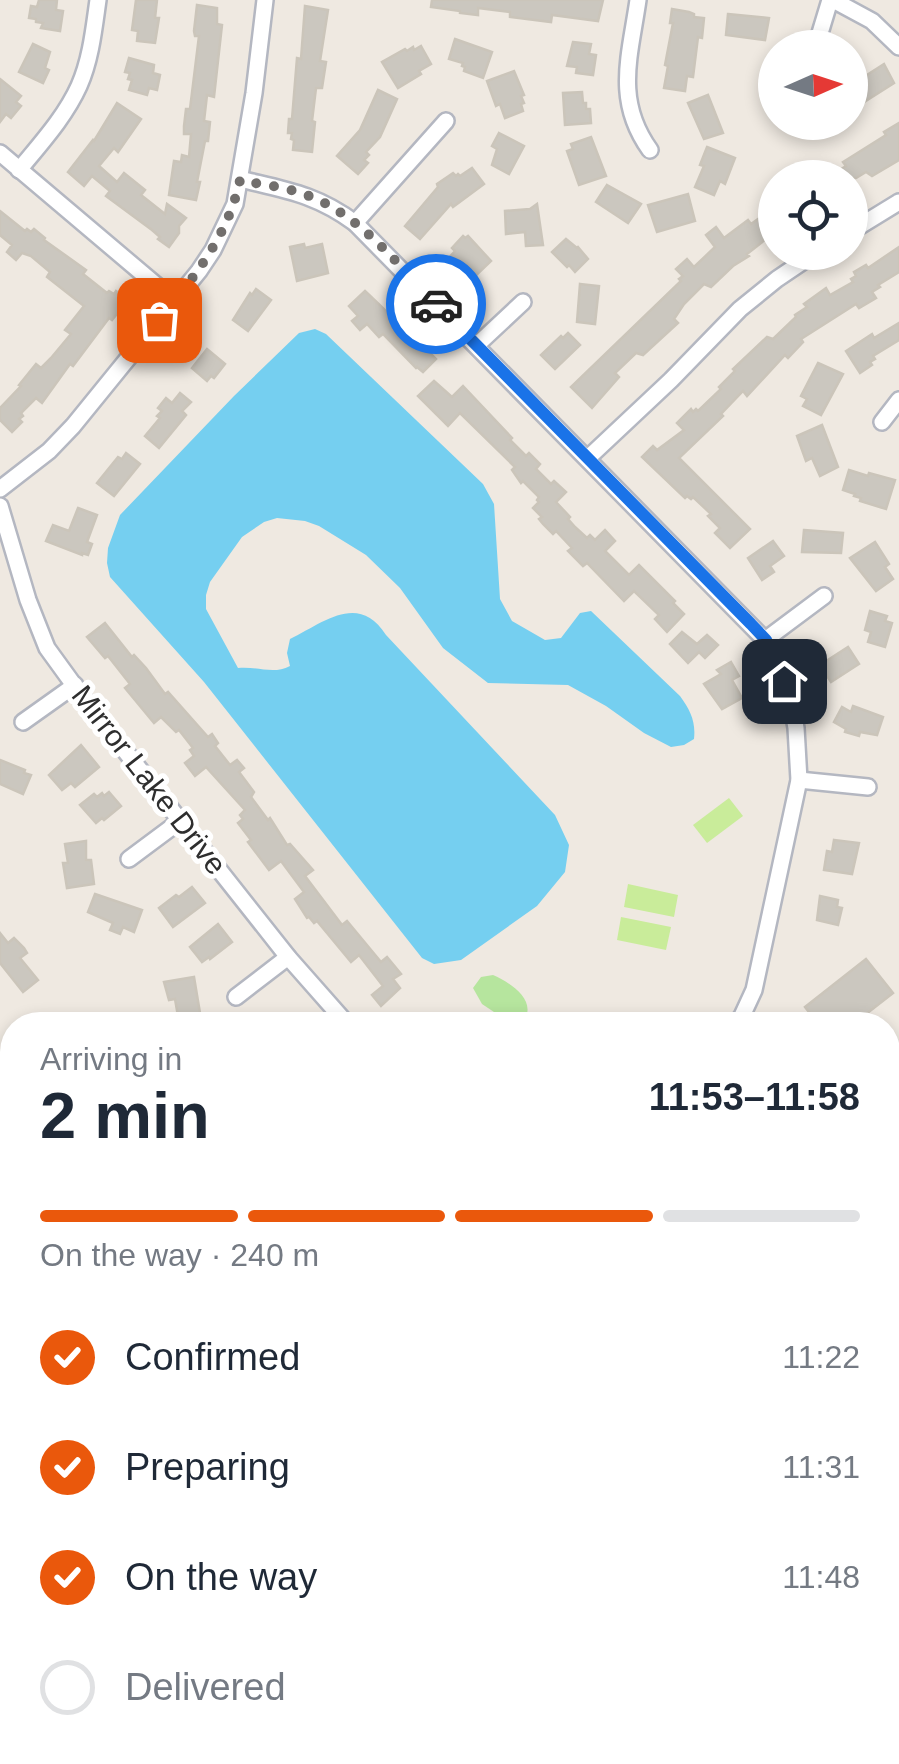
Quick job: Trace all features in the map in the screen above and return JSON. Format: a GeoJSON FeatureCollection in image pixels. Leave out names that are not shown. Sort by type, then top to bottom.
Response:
{"type":"FeatureCollection","features":[{"type":"Feature","properties":{"kind":"street"},"geometry":{"type":"LineString","coordinates":[[19,170],[57,123],[79,85],[88,62],[98,0]]}},
{"type":"Feature","properties":{"kind":"street"},"geometry":{"type":"LineString","coordinates":[[0,489],[49,451],[213,250],[235,204],[240,180],[265,0]]}},
{"type":"Feature","properties":{"kind":"street"},"geometry":{"type":"LineString","coordinates":[[638,0],[626,80],[627,102],[650,150]]}},
{"type":"Feature","properties":{"kind":"street"},"geometry":{"type":"LineString","coordinates":[[821,30],[832,0],[872,21],[899,47]]}},
{"type":"Feature","properties":{"kind":"street"},"geometry":{"type":"LineString","coordinates":[[355,223],[446,120]]}},
{"type":"Feature","properties":{"kind":"street"},"geometry":{"type":"LineString","coordinates":[[0,153],[175,301]]}},
{"type":"Feature","properties":{"kind":"street"},"geometry":{"type":"LineString","coordinates":[[240,180],[306,194],[355,223],[766,640],[792,705],[800,780],[754,990],[746,1012]]}},
{"type":"Feature","properties":{"kind":"street"},"geometry":{"type":"LineString","coordinates":[[868,221],[899,202]]}},
{"type":"Feature","properties":{"kind":"street"},"geometry":{"type":"LineString","coordinates":[[588,458],[740,308],[790,270]]}},
{"type":"Feature","properties":{"kind":"street"},"geometry":{"type":"LineString","coordinates":[[478,345],[523,302]]}},
{"type":"Feature","properties":{"kind":"street"},"geometry":{"type":"LineString","coordinates":[[882,422],[899,400]]}},
{"type":"Feature","properties":{"kind":"street","name":"Mirror Lake Drive"},"geometry":{"type":"LineString","coordinates":[[0,506],[47,648],[288,957],[337,1012]]}},
{"type":"Feature","properties":{"kind":"street"},"geometry":{"type":"LineString","coordinates":[[766,640],[824,596]]}},
{"type":"Feature","properties":{"kind":"street"},"geometry":{"type":"LineString","coordinates":[[23,722],[74,686]]}},
{"type":"Feature","properties":{"kind":"street"},"geometry":{"type":"LineString","coordinates":[[800,780],[868,788]]}},
{"type":"Feature","properties":{"kind":"street"},"geometry":{"type":"LineString","coordinates":[[130,859],[180,821]]}},
{"type":"Feature","properties":{"kind":"street"},"geometry":{"type":"LineString","coordinates":[[236,997],[288,957]]}},
{"type":"Feature","properties":{"kind":"green space"},"geometry":{"type":"Polygon","coordinates":[[[729,798],[743,816],[707,843],[693,825],[729,798]]]}},
{"type":"Feature","properties":{"kind":"green space"},"geometry":{"type":"Polygon","coordinates":[[[628,884],[678,895],[674,917],[624,907],[628,884]]]}},
{"type":"Feature","properties":{"kind":"green space"},"geometry":{"type":"Polygon","coordinates":[[[621,917],[671,927],[666,950],[617,940],[621,917]]]}},
{"type":"Feature","properties":{"kind":"green space"},"geometry":{"type":"Polygon","coordinates":[[[493,975],[513,987],[524,998],[527,1012],[494,1012],[482,1004],[473,988],[481,977],[493,975]]]}},
{"type":"Feature","properties":{"kind":"water"},"geometry":{"type":"Polygon","coordinates":[[[315,329],[326,334],[483,484],[494,504],[500,599],[512,621],[545,640],[561,638],[580,613],[591,611],[680,696],[693,721],[694,739],[671,747],[568,685],[488,683],[443,648],[400,588],[366,555],[319,526],[277,518],[242,537],[210,582],[206,595],[206,609],[238,668],[278,670],[290,666],[290,639],[341,614],[364,615],[376,622],[555,815],[569,845],[565,872],[537,906],[461,960],[434,964],[422,958],[204,682],[110,577],[108,548],[120,515],[299,333],[315,329]]]}},
{"type":"Feature","properties":{"kind":"building"},"geometry":{"type":"Polygon","coordinates":[[[39,0],[57,0],[56,10],[63,11],[60,31],[41,28],[43,23],[29,18],[31,6],[37,7],[39,0]]]}},
{"type":"Feature","properties":{"kind":"building"},"geometry":{"type":"Polygon","coordinates":[[[136,0],[157,0],[155,43],[137,41],[138,31],[132,30],[136,0]]]}},
{"type":"Feature","properties":{"kind":"building"},"geometry":{"type":"Polygon","coordinates":[[[432,0],[603,0],[598,21],[552,15],[551,22],[478,8],[478,15],[460,13],[431,7],[432,0]]]}},
{"type":"Feature","properties":{"kind":"building"},"geometry":{"type":"Polygon","coordinates":[[[197,5],[217,8],[217,24],[222,25],[214,97],[207,95],[204,121],[210,122],[196,200],[169,195],[174,161],[181,162],[182,155],[189,157],[191,134],[184,134],[184,126],[186,109],[190,109],[199,36],[194,31],[197,5]]]}},
{"type":"Feature","properties":{"kind":"building"},"geometry":{"type":"Polygon","coordinates":[[[305,6],[328,10],[320,61],[326,62],[322,88],[316,88],[312,152],[293,150],[292,133],[288,133],[297,58],[301,59],[305,6]]]}},
{"type":"Feature","properties":{"kind":"building"},"geometry":{"type":"Polygon","coordinates":[[[672,9],[704,18],[693,77],[687,76],[685,91],[664,88],[672,9]]]}},
{"type":"Feature","properties":{"kind":"building"},"geometry":{"type":"Polygon","coordinates":[[[728,14],[769,18],[767,30],[758,30],[758,39],[726,35],[728,14]]]}},
{"type":"Feature","properties":{"kind":"building"},"geometry":{"type":"Polygon","coordinates":[[[455,39],[492,52],[483,78],[464,71],[463,63],[449,59],[455,39]]]}},
{"type":"Feature","properties":{"kind":"building"},"geometry":{"type":"Polygon","coordinates":[[[573,42],[591,44],[589,54],[596,55],[593,75],[576,73],[577,67],[567,66],[573,42]]]}},
{"type":"Feature","properties":{"kind":"building"},"geometry":{"type":"Polygon","coordinates":[[[33,44],[50,52],[43,83],[19,72],[33,44]]]}},
{"type":"Feature","properties":{"kind":"building"},"geometry":{"type":"Polygon","coordinates":[[[421,46],[431,64],[398,88],[382,62],[405,49],[421,46]]]}},
{"type":"Feature","properties":{"kind":"building"},"geometry":{"type":"Polygon","coordinates":[[[129,58],[154,65],[153,73],[160,75],[157,90],[149,88],[147,95],[129,90],[132,80],[128,79],[130,73],[125,72],[129,58]]]}},
{"type":"Feature","properties":{"kind":"building"},"geometry":{"type":"Polygon","coordinates":[[[884,64],[894,83],[868,100],[868,74],[884,64]]]}},
{"type":"Feature","properties":{"kind":"building"},"geometry":{"type":"Polygon","coordinates":[[[514,71],[524,95],[523,111],[505,118],[487,81],[514,71]]]}},
{"type":"Feature","properties":{"kind":"building"},"geometry":{"type":"Polygon","coordinates":[[[0,79],[21,96],[16,102],[21,106],[11,118],[6,114],[0,122],[0,79]]]}},
{"type":"Feature","properties":{"kind":"building"},"geometry":{"type":"Polygon","coordinates":[[[378,90],[397,99],[380,137],[366,152],[369,155],[364,160],[368,163],[358,174],[337,156],[360,130],[378,90]]]}},
{"type":"Feature","properties":{"kind":"building"},"geometry":{"type":"Polygon","coordinates":[[[582,92],[591,123],[565,125],[563,93],[582,92]]]}},
{"type":"Feature","properties":{"kind":"building"},"geometry":{"type":"Polygon","coordinates":[[[708,95],[723,133],[704,139],[688,103],[708,95]]]}},
{"type":"Feature","properties":{"kind":"building"},"geometry":{"type":"Polygon","coordinates":[[[117,103],[141,119],[118,152],[114,148],[99,166],[117,182],[124,173],[145,190],[141,195],[165,214],[167,204],[186,218],[169,247],[106,196],[110,191],[92,176],[84,186],[68,172],[94,141],[117,103]]]}},
{"type":"Feature","properties":{"kind":"building"},"geometry":{"type":"Polygon","coordinates":[[[899,123],[899,160],[872,176],[868,173],[868,160],[846,160],[886,135],[884,132],[899,123]]]}},
{"type":"Feature","properties":{"kind":"building"},"geometry":{"type":"Polygon","coordinates":[[[499,133],[524,146],[509,174],[492,165],[497,149],[492,146],[499,133]]]}},
{"type":"Feature","properties":{"kind":"building"},"geometry":{"type":"Polygon","coordinates":[[[591,137],[606,176],[579,185],[567,151],[573,149],[571,144],[591,137]]]}},
{"type":"Feature","properties":{"kind":"building"},"geometry":{"type":"Polygon","coordinates":[[[707,147],[735,158],[725,184],[720,181],[714,195],[695,187],[707,147]]]}},
{"type":"Feature","properties":{"kind":"building"},"geometry":{"type":"Polygon","coordinates":[[[472,168],[484,184],[453,207],[451,204],[420,239],[405,226],[437,184],[453,173],[460,176],[472,168]]]}},
{"type":"Feature","properties":{"kind":"building"},"geometry":{"type":"Polygon","coordinates":[[[607,185],[641,204],[628,223],[596,202],[607,185]]]}},
{"type":"Feature","properties":{"kind":"building"},"geometry":{"type":"Polygon","coordinates":[[[688,194],[695,221],[657,232],[648,205],[688,194]]]}},
{"type":"Feature","properties":{"kind":"building"},"geometry":{"type":"Polygon","coordinates":[[[537,204],[543,245],[526,246],[525,232],[506,234],[505,211],[530,209],[537,204]]]}},
{"type":"Feature","properties":{"kind":"building"},"geometry":{"type":"Polygon","coordinates":[[[0,211],[25,231],[34,229],[86,270],[83,274],[107,293],[116,291],[128,300],[112,320],[109,318],[73,366],[70,364],[42,403],[36,398],[21,413],[22,422],[12,432],[0,420],[0,408],[36,364],[41,368],[71,334],[65,330],[84,306],[47,277],[50,272],[31,256],[22,253],[16,260],[7,252],[12,245],[0,235],[0,211]]]}},
{"type":"Feature","properties":{"kind":"building"},"geometry":{"type":"Polygon","coordinates":[[[758,219],[758,245],[749,256],[711,287],[704,284],[674,319],[678,323],[643,355],[636,353],[615,373],[619,377],[592,408],[571,387],[681,281],[683,276],[676,269],[687,259],[694,267],[715,247],[706,235],[716,227],[724,238],[748,220],[751,224],[758,219]]]}},
{"type":"Feature","properties":{"kind":"building"},"geometry":{"type":"Polygon","coordinates":[[[463,236],[468,236],[491,261],[469,282],[448,259],[463,236]]]}},
{"type":"Feature","properties":{"kind":"building"},"geometry":{"type":"Polygon","coordinates":[[[566,239],[588,259],[575,272],[552,252],[566,239]]]}},
{"type":"Feature","properties":{"kind":"building"},"geometry":{"type":"Polygon","coordinates":[[[304,244],[305,248],[322,244],[328,273],[297,281],[290,247],[304,244]]]}},
{"type":"Feature","properties":{"kind":"building"},"geometry":{"type":"Polygon","coordinates":[[[899,247],[899,272],[878,285],[872,292],[876,298],[859,308],[856,304],[801,339],[803,342],[788,358],[785,355],[747,396],[743,391],[679,458],[750,529],[730,548],[715,533],[720,528],[708,516],[711,514],[693,497],[685,498],[642,457],[653,446],[657,450],[684,430],[677,423],[691,409],[698,411],[721,389],[733,369],[767,337],[773,339],[807,307],[804,304],[826,288],[830,295],[853,282],[854,272],[868,268],[899,247]]]}},
{"type":"Feature","properties":{"kind":"building"},"geometry":{"type":"Polygon","coordinates":[[[580,284],[599,286],[595,324],[577,322],[580,284]]]}},
{"type":"Feature","properties":{"kind":"building"},"geometry":{"type":"Polygon","coordinates":[[[256,289],[271,300],[248,331],[233,320],[256,289]]]}},
{"type":"Feature","properties":{"kind":"building"},"geometry":{"type":"Polygon","coordinates":[[[365,291],[404,336],[422,345],[436,359],[423,372],[383,334],[379,337],[367,324],[360,330],[352,321],[358,316],[349,306],[365,291]]]}},
{"type":"Feature","properties":{"kind":"building"},"geometry":{"type":"Polygon","coordinates":[[[899,323],[899,340],[873,356],[872,365],[860,373],[846,351],[899,323]]]}},
{"type":"Feature","properties":{"kind":"building"},"geometry":{"type":"Polygon","coordinates":[[[568,333],[580,345],[555,369],[541,355],[568,333]]]}},
{"type":"Feature","properties":{"kind":"building"},"geometry":{"type":"Polygon","coordinates":[[[207,349],[225,364],[207,381],[192,368],[207,349]]]}},
{"type":"Feature","properties":{"kind":"building"},"geometry":{"type":"Polygon","coordinates":[[[818,363],[843,374],[821,415],[803,406],[807,399],[801,396],[818,363]]]}},
{"type":"Feature","properties":{"kind":"building"},"geometry":{"type":"Polygon","coordinates":[[[434,381],[452,397],[463,386],[510,440],[540,464],[536,469],[566,492],[556,502],[575,527],[595,540],[605,530],[615,541],[605,551],[629,575],[639,565],[675,601],[684,614],[667,632],[655,619],[659,615],[634,591],[624,601],[587,563],[583,566],[568,551],[572,548],[543,524],[533,508],[539,497],[521,483],[512,470],[515,467],[460,413],[448,426],[418,396],[434,381]]]}},
{"type":"Feature","properties":{"kind":"building"},"geometry":{"type":"Polygon","coordinates":[[[180,393],[191,402],[182,411],[186,415],[159,448],[145,436],[160,418],[157,416],[162,411],[158,408],[166,398],[172,403],[180,393]]]}},
{"type":"Feature","properties":{"kind":"building"},"geometry":{"type":"Polygon","coordinates":[[[822,425],[838,467],[820,476],[812,458],[806,461],[797,436],[822,425]]]}},
{"type":"Feature","properties":{"kind":"building"},"geometry":{"type":"Polygon","coordinates":[[[126,453],[140,464],[114,496],[97,483],[126,453]]]}},
{"type":"Feature","properties":{"kind":"building"},"geometry":{"type":"Polygon","coordinates":[[[849,470],[895,480],[886,509],[860,501],[855,494],[843,490],[849,470]]]}},
{"type":"Feature","properties":{"kind":"building"},"geometry":{"type":"Polygon","coordinates":[[[78,508],[97,515],[87,542],[92,544],[88,555],[46,541],[53,525],[69,531],[78,508]]]}},
{"type":"Feature","properties":{"kind":"building"},"geometry":{"type":"Polygon","coordinates":[[[804,530],[843,533],[841,553],[802,552],[804,530]]]}},
{"type":"Feature","properties":{"kind":"building"},"geometry":{"type":"Polygon","coordinates":[[[773,541],[784,556],[770,566],[774,572],[762,580],[748,558],[773,541]]]}},
{"type":"Feature","properties":{"kind":"building"},"geometry":{"type":"Polygon","coordinates":[[[875,542],[893,579],[876,591],[850,558],[875,542]]]}},
{"type":"Feature","properties":{"kind":"building"},"geometry":{"type":"Polygon","coordinates":[[[870,611],[887,616],[885,621],[892,623],[885,647],[868,642],[871,632],[865,630],[870,611]]]}},
{"type":"Feature","properties":{"kind":"building"},"geometry":{"type":"Polygon","coordinates":[[[105,623],[165,694],[168,692],[208,737],[212,734],[218,743],[215,746],[230,765],[237,760],[244,768],[239,772],[254,792],[251,797],[287,845],[313,870],[305,876],[342,925],[347,921],[381,962],[387,957],[401,974],[393,979],[400,988],[381,1006],[372,995],[383,986],[359,955],[351,962],[317,921],[307,918],[295,899],[304,892],[281,861],[269,870],[248,842],[251,840],[238,823],[245,810],[206,767],[195,776],[185,763],[194,756],[190,750],[193,748],[179,730],[176,732],[161,717],[154,723],[125,688],[130,684],[87,637],[105,623]]]}},
{"type":"Feature","properties":{"kind":"building"},"geometry":{"type":"Polygon","coordinates":[[[682,632],[697,644],[707,635],[718,645],[705,658],[699,652],[688,663],[670,644],[682,632]]]}},
{"type":"Feature","properties":{"kind":"building"},"geometry":{"type":"Polygon","coordinates":[[[848,647],[859,664],[831,682],[820,665],[848,647]]]}},
{"type":"Feature","properties":{"kind":"building"},"geometry":{"type":"Polygon","coordinates":[[[731,662],[739,676],[732,680],[742,698],[722,709],[704,684],[731,662]]]}},
{"type":"Feature","properties":{"kind":"building"},"geometry":{"type":"Polygon","coordinates":[[[853,706],[883,717],[877,735],[845,732],[834,722],[842,707],[851,712],[853,706]]]}},
{"type":"Feature","properties":{"kind":"building"},"geometry":{"type":"Polygon","coordinates":[[[81,745],[99,767],[75,787],[71,783],[62,790],[49,775],[81,745]]]}},
{"type":"Feature","properties":{"kind":"building"},"geometry":{"type":"Polygon","coordinates":[[[0,760],[31,775],[23,794],[0,784],[0,760]]]}},
{"type":"Feature","properties":{"kind":"building"},"geometry":{"type":"Polygon","coordinates":[[[109,792],[121,806],[96,823],[80,805],[94,794],[97,797],[109,792]]]}},
{"type":"Feature","properties":{"kind":"building"},"geometry":{"type":"Polygon","coordinates":[[[834,840],[859,843],[852,874],[824,870],[827,851],[832,852],[834,840]]]}},
{"type":"Feature","properties":{"kind":"building"},"geometry":{"type":"Polygon","coordinates":[[[86,841],[86,860],[91,860],[94,884],[67,888],[65,844],[86,841]]]}},
{"type":"Feature","properties":{"kind":"building"},"geometry":{"type":"Polygon","coordinates":[[[192,887],[205,903],[173,927],[159,908],[192,887]]]}},
{"type":"Feature","properties":{"kind":"building"},"geometry":{"type":"Polygon","coordinates":[[[95,894],[142,910],[134,932],[123,927],[120,934],[110,930],[113,923],[88,912],[95,894]]]}},
{"type":"Feature","properties":{"kind":"building"},"geometry":{"type":"Polygon","coordinates":[[[820,896],[838,900],[837,907],[842,908],[838,925],[817,920],[820,896]]]}},
{"type":"Feature","properties":{"kind":"building"},"geometry":{"type":"Polygon","coordinates":[[[218,924],[232,942],[202,962],[190,947],[218,924]]]}},
{"type":"Feature","properties":{"kind":"building"},"geometry":{"type":"Polygon","coordinates":[[[0,933],[8,943],[14,938],[24,948],[27,953],[20,958],[38,980],[23,992],[0,963],[0,933]]]}},
{"type":"Feature","properties":{"kind":"building"},"geometry":{"type":"Polygon","coordinates":[[[866,959],[893,993],[869,1012],[809,1012],[805,1007],[866,959]]]}},
{"type":"Feature","properties":{"kind":"building"},"geometry":{"type":"Polygon","coordinates":[[[194,977],[200,1012],[177,1012],[175,999],[169,1000],[164,982],[194,977]]]}},
{"type":"Feature","properties":{"kind":"way so far"},"geometry":{"type":"LineString","coordinates":[[159,320],[213,250],[235,204],[240,180],[306,194],[340,212],[374,240],[436,304]]}},
{"type":"Feature","properties":{"kind":"route"},"geometry":{"type":"LineString","coordinates":[[436,304],[766,640],[784,681]]}}]}
